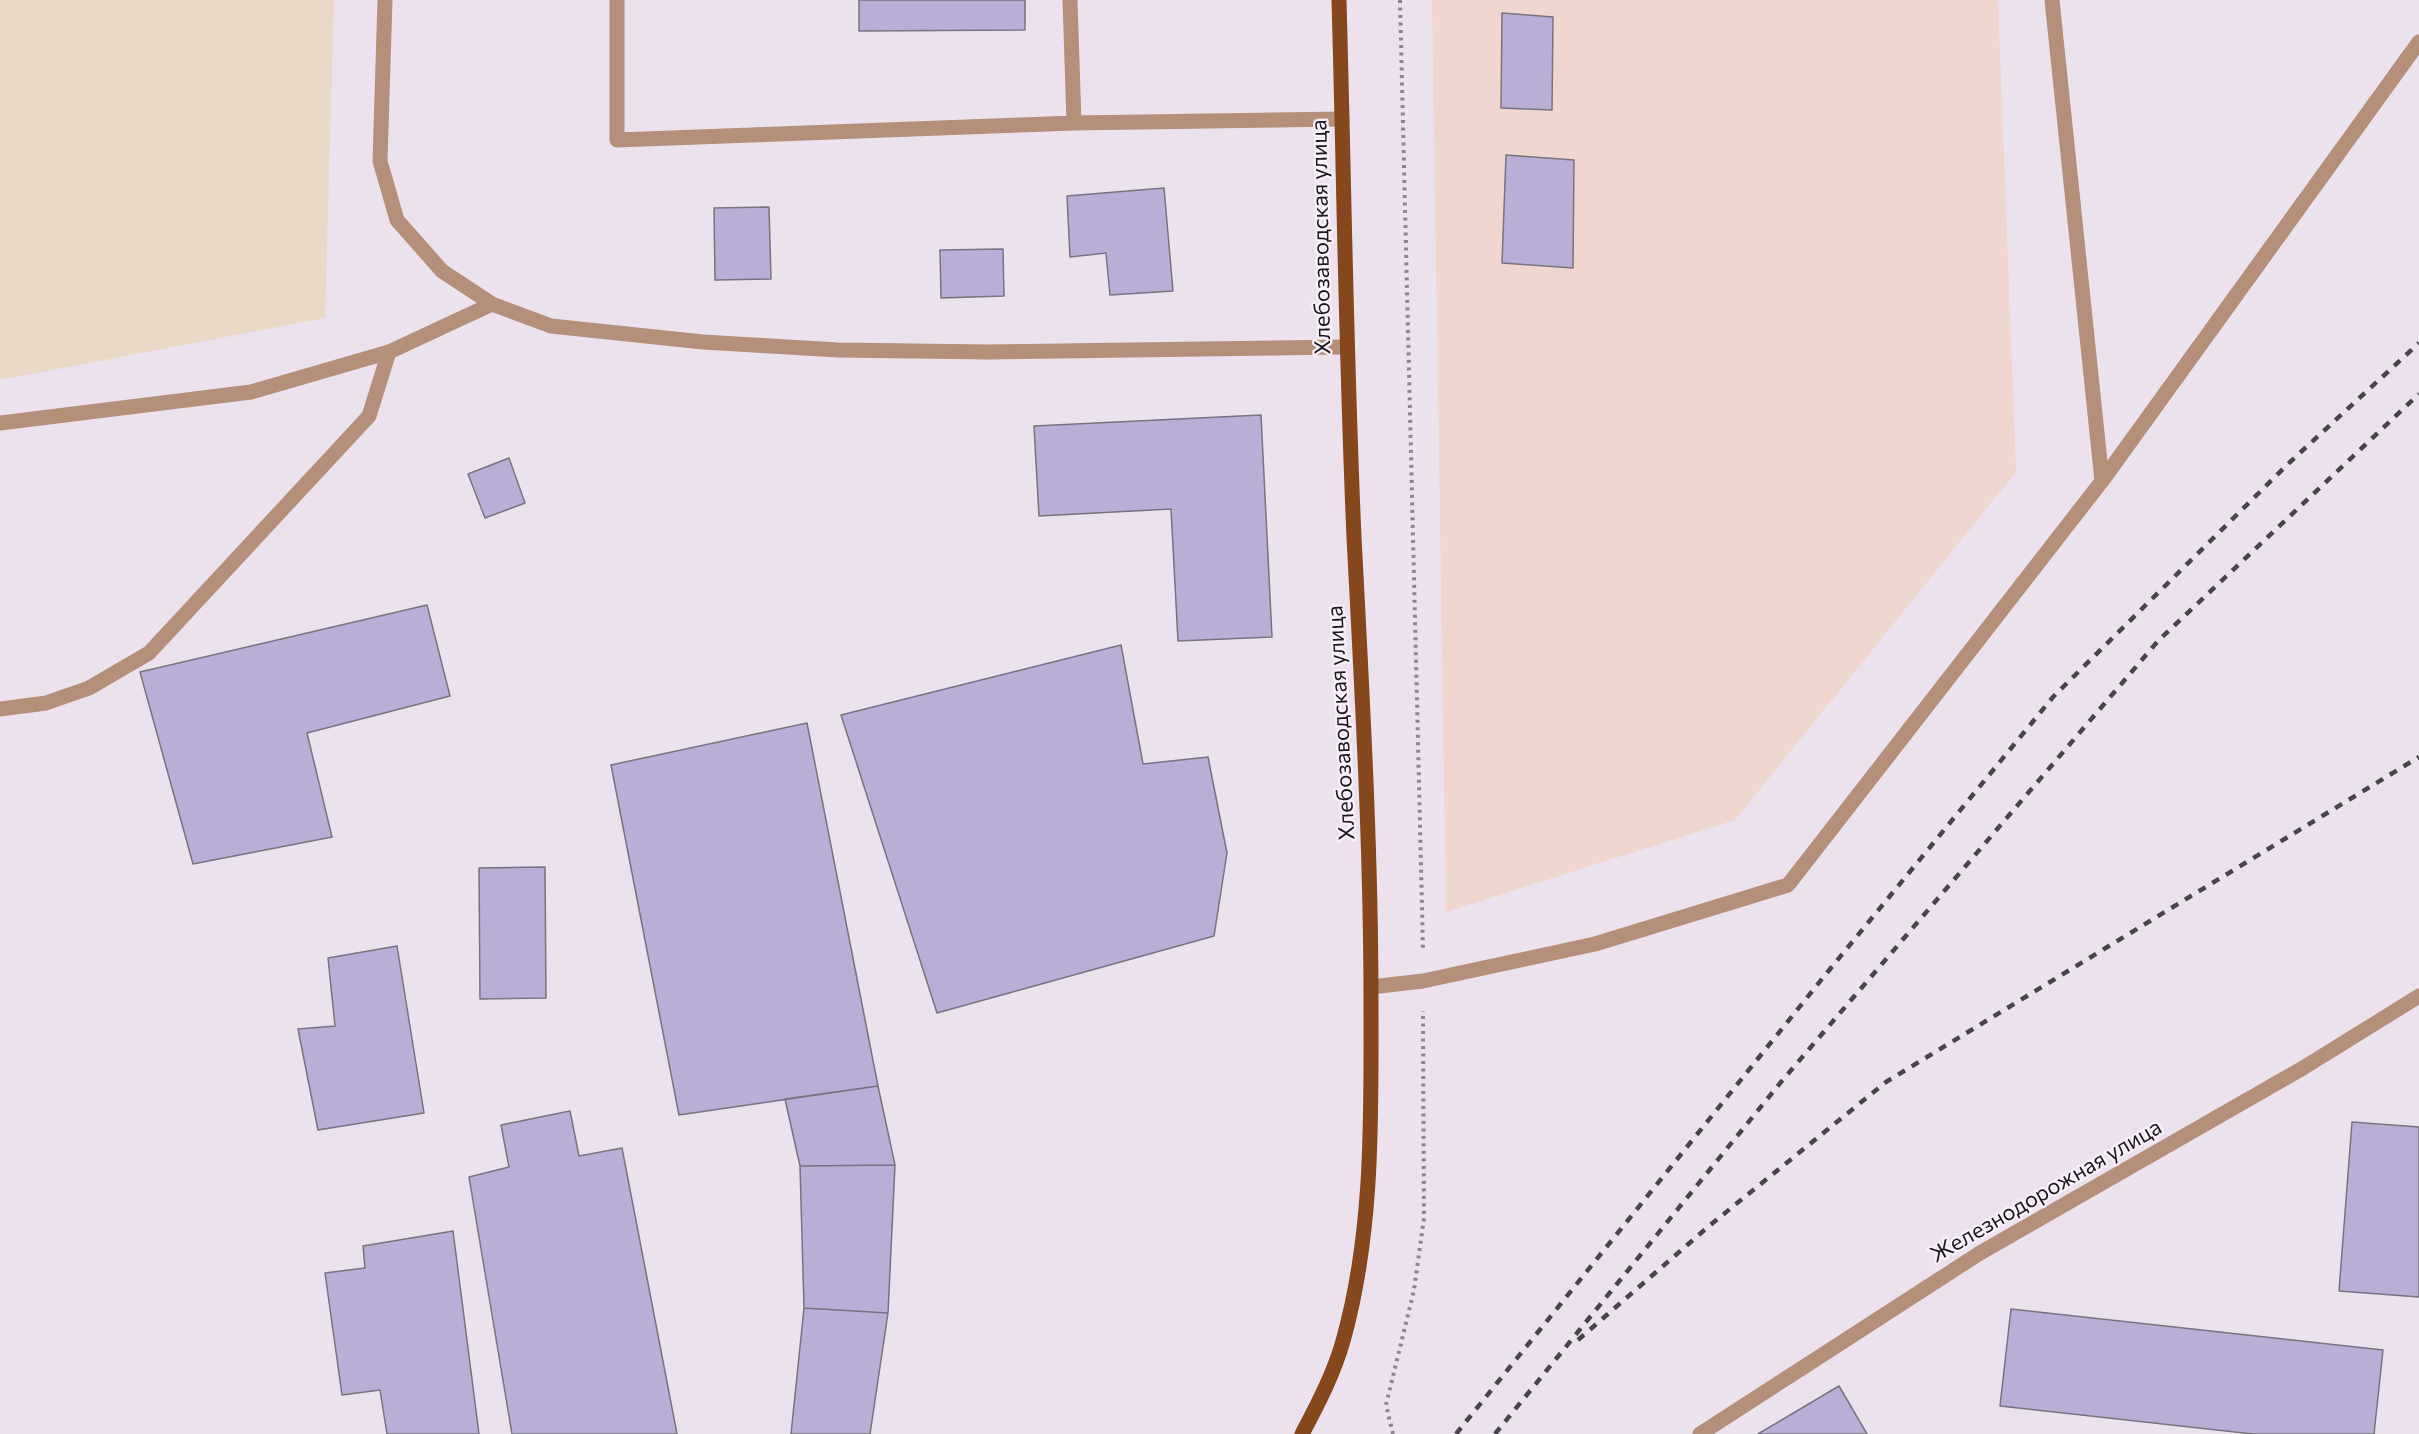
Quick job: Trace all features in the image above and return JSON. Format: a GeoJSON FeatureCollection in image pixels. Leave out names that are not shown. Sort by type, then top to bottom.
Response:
{"type":"FeatureCollection","features":[{"type":"Feature","properties":{"kind":"main road","name":"Хлебозаводская улица"},"geometry":{"type":"LineString","coordinates":[[1302,1434],[1329,1379],[1342,1344],[1357,1275],[1369,1157],[1371,987],[1369,844],[1345,347],[1339,0]]}},
{"type":"Feature","properties":{"kind":"street"},"geometry":{"type":"LineString","coordinates":[[385,0],[380,161],[397,220],[442,271],[492,304],[551,326],[703,342],[838,350],[988,352],[1345,347]]}},
{"type":"Feature","properties":{"kind":"street"},"geometry":{"type":"LineString","coordinates":[[617,0],[617,140],[1074,123],[1342,119]]}},
{"type":"Feature","properties":{"kind":"street"},"geometry":{"type":"LineString","coordinates":[[1070,0],[1074,123]]}},
{"type":"Feature","properties":{"kind":"street"},"geometry":{"type":"LineString","coordinates":[[2052,0],[2102,482]]}},
{"type":"Feature","properties":{"kind":"street"},"geometry":{"type":"LineString","coordinates":[[1371,987],[1423,981],[1595,944],[1788,885],[2102,482],[2419,42]]}},
{"type":"Feature","properties":{"kind":"street"},"geometry":{"type":"LineString","coordinates":[[0,423],[251,392],[389,352],[492,304]]}},
{"type":"Feature","properties":{"kind":"street"},"geometry":{"type":"LineString","coordinates":[[0,709],[46,703],[88,688],[149,653],[369,416],[389,352]]}},
{"type":"Feature","properties":{"kind":"street","name":"Железнодорожная улица"},"geometry":{"type":"LineString","coordinates":[[1700,1434],[1980,1252],[2303,1068],[2419,996]]}},
{"type":"Feature","properties":{"kind":"path"},"geometry":{"type":"LineString","coordinates":[[1393,1434],[1386,1404],[1414,1290],[1424,1218],[1423,981],[1400,0]]}},
{"type":"Feature","properties":{"kind":"shaded area"},"geometry":{"type":"Polygon","coordinates":[[[0,0],[334,0],[325,318],[0,380],[0,0]]]}},
{"type":"Feature","properties":{"kind":"shaded area"},"geometry":{"type":"Polygon","coordinates":[[[1432,0],[1998,0],[2016,472],[1735,820],[1446,912],[1432,0]]]}},
{"type":"Feature","properties":{"kind":"building"},"geometry":{"type":"Polygon","coordinates":[[[859,0],[1025,0],[1025,30],[859,31],[859,0]]]}},
{"type":"Feature","properties":{"kind":"building"},"geometry":{"type":"Polygon","coordinates":[[[1502,13],[1553,17],[1552,110],[1501,108],[1502,13]]]}},
{"type":"Feature","properties":{"kind":"building"},"geometry":{"type":"Polygon","coordinates":[[[1506,155],[1574,160],[1573,268],[1502,263],[1506,155]]]}},
{"type":"Feature","properties":{"kind":"building"},"geometry":{"type":"Polygon","coordinates":[[[1164,188],[1173,291],[1110,295],[1106,253],[1070,257],[1067,196],[1164,188]]]}},
{"type":"Feature","properties":{"kind":"building"},"geometry":{"type":"Polygon","coordinates":[[[769,207],[771,279],[715,280],[714,208],[769,207]]]}},
{"type":"Feature","properties":{"kind":"building"},"geometry":{"type":"Polygon","coordinates":[[[1003,249],[1004,296],[941,298],[940,250],[1003,249]]]}},
{"type":"Feature","properties":{"kind":"building"},"geometry":{"type":"Polygon","coordinates":[[[1261,415],[1272,637],[1178,641],[1171,509],[1039,516],[1034,426],[1261,415]]]}},
{"type":"Feature","properties":{"kind":"building"},"geometry":{"type":"Polygon","coordinates":[[[509,458],[525,503],[485,518],[468,474],[509,458]]]}},
{"type":"Feature","properties":{"kind":"building"},"geometry":{"type":"Polygon","coordinates":[[[427,605],[450,696],[307,733],[332,837],[193,864],[140,672],[427,605]]]}},
{"type":"Feature","properties":{"kind":"building"},"geometry":{"type":"Polygon","coordinates":[[[1121,645],[1143,764],[1208,757],[1227,853],[1214,936],[937,1013],[841,715],[1121,645]]]}},
{"type":"Feature","properties":{"kind":"building"},"geometry":{"type":"Polygon","coordinates":[[[807,723],[878,1086],[679,1115],[611,765],[807,723]]]}},
{"type":"Feature","properties":{"kind":"building"},"geometry":{"type":"Polygon","coordinates":[[[545,867],[546,998],[480,999],[479,868],[545,867]]]}},
{"type":"Feature","properties":{"kind":"building"},"geometry":{"type":"Polygon","coordinates":[[[397,946],[424,1113],[318,1130],[298,1029],[335,1026],[328,958],[397,946]]]}},
{"type":"Feature","properties":{"kind":"building"},"geometry":{"type":"Polygon","coordinates":[[[878,1086],[895,1165],[800,1166],[785,1099],[878,1086]]]}},
{"type":"Feature","properties":{"kind":"building"},"geometry":{"type":"Polygon","coordinates":[[[570,1111],[579,1156],[622,1148],[677,1434],[512,1434],[469,1177],[509,1167],[501,1125],[570,1111]]]}},
{"type":"Feature","properties":{"kind":"building"},"geometry":{"type":"Polygon","coordinates":[[[2352,1122],[2419,1127],[2419,1297],[2339,1291],[2352,1122]]]}},
{"type":"Feature","properties":{"kind":"building"},"geometry":{"type":"Polygon","coordinates":[[[895,1165],[888,1313],[804,1308],[800,1166],[895,1165]]]}},
{"type":"Feature","properties":{"kind":"building"},"geometry":{"type":"Polygon","coordinates":[[[453,1231],[479,1434],[387,1434],[380,1390],[342,1395],[325,1273],[365,1268],[363,1246],[453,1231]]]}},
{"type":"Feature","properties":{"kind":"building"},"geometry":{"type":"Polygon","coordinates":[[[804,1308],[888,1313],[870,1434],[791,1434],[804,1308]]]}},
{"type":"Feature","properties":{"kind":"building"},"geometry":{"type":"Polygon","coordinates":[[[2011,1309],[2383,1350],[2374,1434],[2253,1434],[2000,1406],[2011,1309]]]}},
{"type":"Feature","properties":{"kind":"building"},"geometry":{"type":"Polygon","coordinates":[[[1839,1386],[1867,1434],[1758,1434],[1839,1386]]]}},
{"type":"Feature","properties":{"kind":"railway"},"geometry":{"type":"LineString","coordinates":[[1456,1434],[1826,974],[2053,697],[2289,463],[2419,343]]}},
{"type":"Feature","properties":{"kind":"railway"},"geometry":{"type":"LineString","coordinates":[[1495,1434],[1781,1082],[2158,641],[2419,394]]}},
{"type":"Feature","properties":{"kind":"railway"},"geometry":{"type":"LineString","coordinates":[[1578,1340],[1709,1226],[1886,1082],[2419,757]]}}]}
